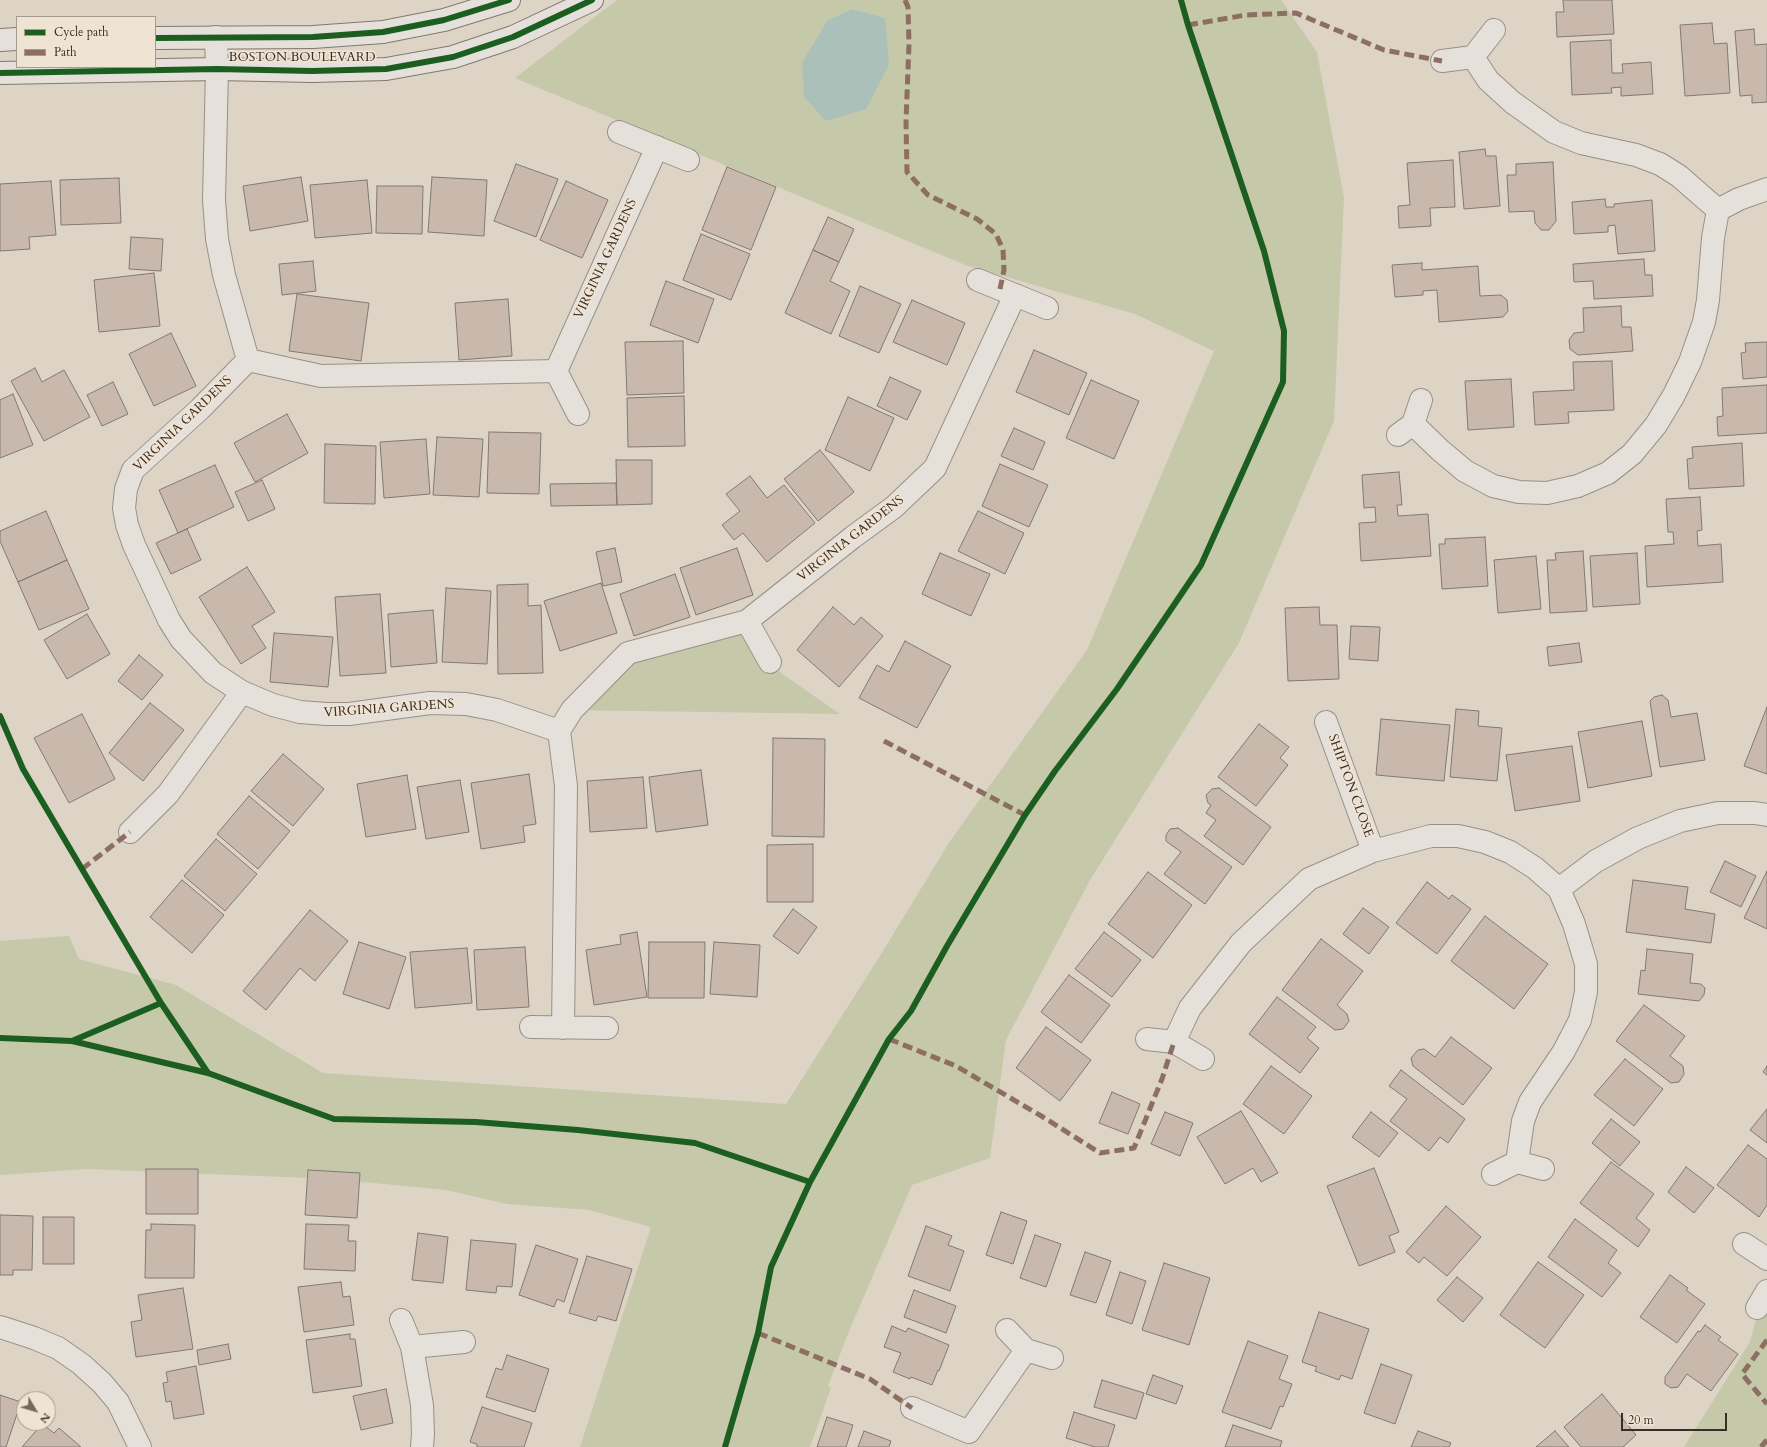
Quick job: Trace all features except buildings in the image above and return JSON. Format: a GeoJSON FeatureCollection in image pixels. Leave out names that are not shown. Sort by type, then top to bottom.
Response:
{"type":"FeatureCollection","features":[{"type":"Feature","properties":{"kind":"street","name":"BOSTON BOULEVARD"},"geometry":{"type":"LineString","coordinates":[[156,38],[313,37],[384,32],[444,20],[509,0]]}},
{"type":"Feature","properties":{"kind":"street","name":"BOSTON BOULEVARD"},"geometry":{"type":"LineString","coordinates":[[0,74],[217,69],[312,71],[386,69],[454,57],[513,37],[592,0]]}},
{"type":"Feature","properties":{"kind":"street"},"geometry":{"type":"LineString","coordinates":[[1442,60],[1473,57],[1494,30]]}},
{"type":"Feature","properties":{"kind":"street"},"geometry":{"type":"LineString","coordinates":[[216,37],[217,69],[214,200],[217,239],[224,275],[248,360],[321,376],[556,371],[578,414]]}},
{"type":"Feature","properties":{"kind":"street"},"geometry":{"type":"LineString","coordinates":[[0,40],[16,40]]}},
{"type":"Feature","properties":{"kind":"street"},"geometry":{"type":"LineString","coordinates":[[1473,57],[1488,80],[1512,102],[1554,132],[1580,144],[1636,155],[1660,164],[1679,176],[1718,210]]}},
{"type":"Feature","properties":{"kind":"street"},"geometry":{"type":"LineString","coordinates":[[619,132],[688,160]]}},
{"type":"Feature","properties":{"kind":"street","name":"VIRGINIA GARDENS"},"geometry":{"type":"LineString","coordinates":[[556,371],[657,147]]}},
{"type":"Feature","properties":{"kind":"street"},"geometry":{"type":"LineString","coordinates":[[1718,210],[1740,199],[1767,189]]}},
{"type":"Feature","properties":{"kind":"street"},"geometry":{"type":"LineString","coordinates":[[1421,400],[1406,430],[1440,450],[1465,470],[1493,486],[1518,492],[1547,493],[1578,486],[1608,473],[1632,454],[1656,425],[1674,395],[1690,362],[1704,322],[1708,300],[1713,238],[1718,210]]}},
{"type":"Feature","properties":{"kind":"street"},"geometry":{"type":"LineString","coordinates":[[978,280],[1047,308]]}},
{"type":"Feature","properties":{"kind":"street","name":"VIRGINIA GARDENS"},"geometry":{"type":"LineString","coordinates":[[248,360],[200,409],[133,470],[126,489],[124,508],[127,525],[134,545],[169,620],[195,656],[213,673],[242,692],[273,705],[300,712],[349,714],[430,703],[466,704],[497,710],[559,731],[572,710],[628,653],[747,621],[853,537],[894,508],[935,468],[1015,295]]}},
{"type":"Feature","properties":{"kind":"street"},"geometry":{"type":"LineString","coordinates":[[747,621],[770,662]]}},
{"type":"Feature","properties":{"kind":"street"},"geometry":{"type":"LineString","coordinates":[[130,832],[168,794],[242,692]]}},
{"type":"Feature","properties":{"kind":"street","name":"SHIPTON CLOSE"},"geometry":{"type":"LineString","coordinates":[[1326,722],[1373,851]]}},
{"type":"Feature","properties":{"kind":"street"},"geometry":{"type":"LineString","coordinates":[[559,731],[566,786],[564,1028]]}},
{"type":"Feature","properties":{"kind":"street"},"geometry":{"type":"LineString","coordinates":[[1559,889],[1596,861],[1638,838],[1680,821],[1718,813],[1756,813],[1767,815]]}},
{"type":"Feature","properties":{"kind":"street","name":"SHIPTON CLOSE"},"geometry":{"type":"LineString","coordinates":[[1174,1042],[1190,1008],[1240,943],[1309,879],[1373,851],[1431,836],[1458,836],[1485,842],[1510,852],[1535,868],[1559,889],[1574,924],[1586,964],[1586,992],[1580,1020],[1564,1051],[1530,1102],[1522,1121],[1517,1162]]}},
{"type":"Feature","properties":{"kind":"street"},"geometry":{"type":"LineString","coordinates":[[531,1027],[607,1028]]}},
{"type":"Feature","properties":{"kind":"street"},"geometry":{"type":"LineString","coordinates":[[1147,1039],[1174,1042],[1203,1059]]}},
{"type":"Feature","properties":{"kind":"street"},"geometry":{"type":"LineString","coordinates":[[1493,1174],[1517,1162],[1542,1169]]}},
{"type":"Feature","properties":{"kind":"street"},"geometry":{"type":"LineString","coordinates":[[1744,1244],[1767,1259]]}},
{"type":"Feature","properties":{"kind":"street"},"geometry":{"type":"LineString","coordinates":[[401,1320],[412,1347],[422,1405],[422,1447]]}},
{"type":"Feature","properties":{"kind":"street"},"geometry":{"type":"LineString","coordinates":[[0,1327],[34,1338],[58,1348],[81,1364],[102,1383],[118,1402],[140,1447]]}},
{"type":"Feature","properties":{"kind":"street"},"geometry":{"type":"LineString","coordinates":[[1007,1330],[1026,1350],[1052,1358]]}},
{"type":"Feature","properties":{"kind":"street"},"geometry":{"type":"LineString","coordinates":[[412,1347],[464,1342]]}},
{"type":"Feature","properties":{"kind":"street"},"geometry":{"type":"LineString","coordinates":[[912,1408],[968,1439],[1026,1350]]}},
{"type":"Feature","properties":{"kind":"green space"},"geometry":{"type":"Polygon","coordinates":[[[617,0],[1281,0],[1317,52],[1344,198],[1334,421],[1239,643],[1090,880],[1006,1040],[990,1158],[912,1185],[849,1331],[828,1386],[831,1388],[810,1447],[580,1447],[651,1227],[589,1210],[507,1204],[446,1190],[332,1179],[87,1169],[0,1175],[0,941],[69,936],[79,959],[176,985],[323,1073],[786,1104],[878,959],[950,841],[1087,650],[1214,351],[1135,314],[968,266],[515,78],[617,0]]]}},
{"type":"Feature","properties":{"kind":"green space"},"geometry":{"type":"Polygon","coordinates":[[[747,621],[770,662],[781,673],[840,714],[572,710],[620,652],[747,621]]]}},
{"type":"Feature","properties":{"kind":"green space"},"geometry":{"type":"Polygon","coordinates":[[[1767,1279],[1767,1447],[1684,1447],[1750,1342],[1767,1279]]]}},
{"type":"Feature","properties":{"kind":"water"},"geometry":{"type":"Polygon","coordinates":[[[852,9],[885,18],[889,65],[866,109],[826,121],[804,97],[802,63],[827,21],[852,9]]]}},
{"type":"Feature","properties":{"kind":"marked path"},"geometry":{"type":"LineString","coordinates":[[905,0],[908,7],[909,44],[906,121],[907,172],[928,195],[977,219],[996,234],[1003,250],[1004,270],[1000,289]]}},
{"type":"Feature","properties":{"kind":"marked path"},"geometry":{"type":"LineString","coordinates":[[1188,25],[1246,15],[1296,13],[1384,50],[1442,61]]}},
{"type":"Feature","properties":{"kind":"marked path"},"geometry":{"type":"LineString","coordinates":[[884,741],[1025,815]]}},
{"type":"Feature","properties":{"kind":"marked path"},"geometry":{"type":"LineString","coordinates":[[82,869],[130,832]]}},
{"type":"Feature","properties":{"kind":"marked path"},"geometry":{"type":"LineString","coordinates":[[889,1039],[956,1066],[1043,1117],[1100,1153],[1134,1148],[1162,1079],[1174,1042]]}},
{"type":"Feature","properties":{"kind":"marked path"},"geometry":{"type":"LineString","coordinates":[[758,1333],[870,1379],[912,1408]]}},
{"type":"Feature","properties":{"kind":"marked path"},"geometry":{"type":"LineString","coordinates":[[1767,1340],[1742,1374],[1767,1404]]}},
{"type":"Feature","properties":{"kind":"marked path"},"geometry":{"type":"LineString","coordinates":[[1761,1447],[1767,1440]]}},
{"type":"Feature","properties":{"kind":"cycle path"},"geometry":{"type":"LineString","coordinates":[[156,38],[313,37],[383,32],[444,20],[509,0]]}},
{"type":"Feature","properties":{"kind":"cycle path"},"geometry":{"type":"LineString","coordinates":[[0,73],[217,69],[312,71],[386,69],[453,57],[513,37],[592,0]]}},
{"type":"Feature","properties":{"kind":"cycle path"},"geometry":{"type":"LineString","coordinates":[[725,1447],[758,1333],[771,1267],[810,1182],[889,1039],[911,1011],[947,946],[1025,815],[1055,771],[1117,689],[1201,565],[1283,382],[1284,331],[1264,251],[1188,25],[1181,0]]}},
{"type":"Feature","properties":{"kind":"cycle path"},"geometry":{"type":"LineString","coordinates":[[0,716],[23,769],[161,1003],[208,1073]]}},
{"type":"Feature","properties":{"kind":"cycle path"},"geometry":{"type":"LineString","coordinates":[[72,1041],[161,1003]]}},
{"type":"Feature","properties":{"kind":"cycle path"},"geometry":{"type":"LineString","coordinates":[[0,1038],[72,1041],[208,1073],[334,1119],[476,1122],[578,1130],[695,1143],[810,1182]]}}]}
